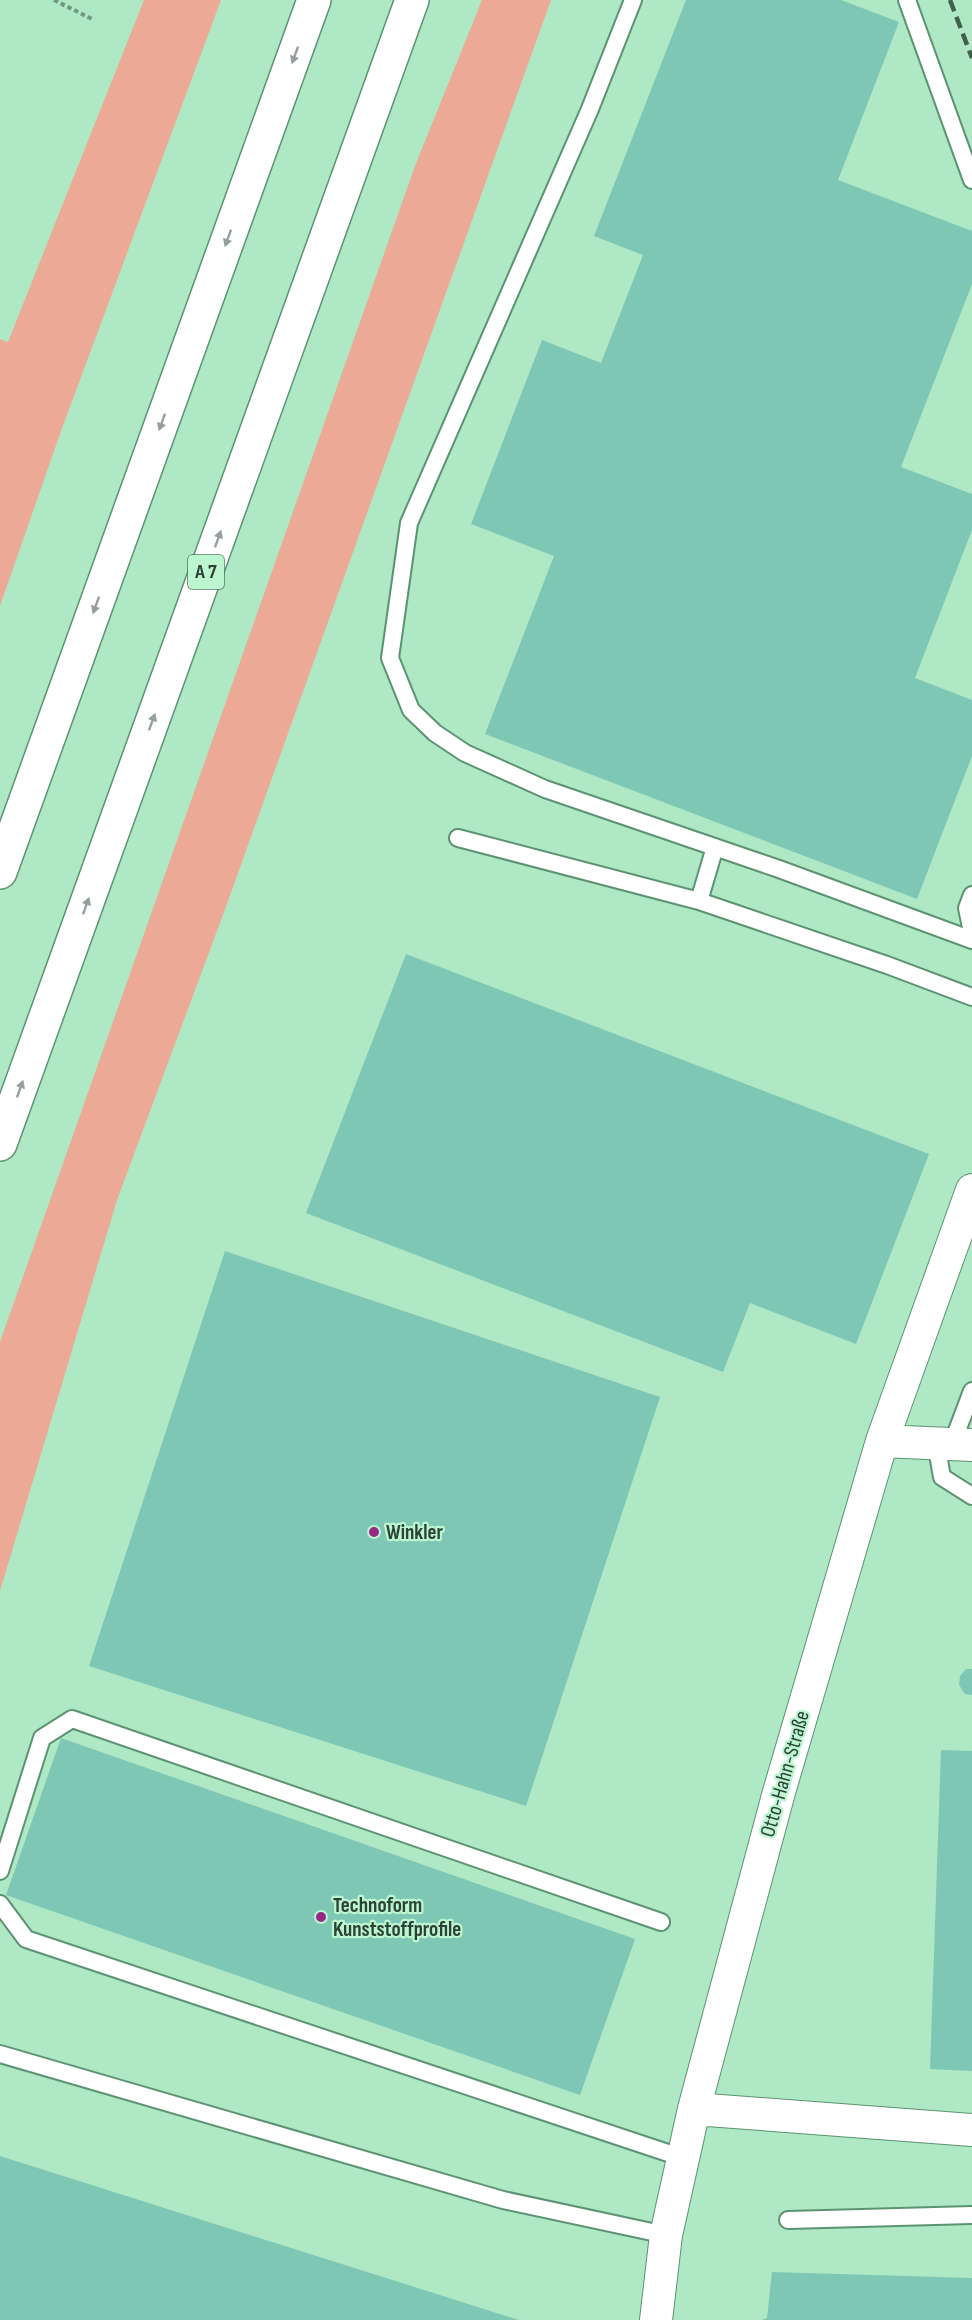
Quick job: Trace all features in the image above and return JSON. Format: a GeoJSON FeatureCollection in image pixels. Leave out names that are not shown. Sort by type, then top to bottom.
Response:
{"type":"FeatureCollection","features":[{"type":"Feature","properties":{"kind":"highway"},"geometry":{"type":"LineString","coordinates":[[0,872],[314,0]]}},
{"type":"Feature","properties":{"kind":"highway","name":"A 7"},"geometry":{"type":"LineString","coordinates":[[0,1144],[412,0]]}},
{"type":"Feature","properties":{"kind":"street","name":"Otto-Hahn-Straße"},"geometry":{"type":"LineString","coordinates":[[656,2320],[666,2235],[694,2109],[779,1792],[882,1441],[969,1209]]}},
{"type":"Feature","properties":{"kind":"street"},"geometry":{"type":"LineString","coordinates":[[882,1441],[953,1444]]}},
{"type":"Feature","properties":{"kind":"street"},"geometry":{"type":"LineString","coordinates":[[694,2109],[972,2130]]}},
{"type":"Feature","properties":{"kind":"lane"},"geometry":{"type":"LineString","coordinates":[[633,0],[590,110],[409,523],[390,658],[411,710],[435,733],[465,753],[544,789],[715,847],[972,940]]}},
{"type":"Feature","properties":{"kind":"lane"},"geometry":{"type":"LineString","coordinates":[[907,0],[972,180]]}},
{"type":"Feature","properties":{"kind":"lane"},"geometry":{"type":"LineString","coordinates":[[458,838],[699,901],[887,965],[972,997]]}},
{"type":"Feature","properties":{"kind":"lane"},"geometry":{"type":"LineString","coordinates":[[699,901],[715,847]]}},
{"type":"Feature","properties":{"kind":"lane"},"geometry":{"type":"LineString","coordinates":[[972,895],[967,908],[972,932]]}},
{"type":"Feature","properties":{"kind":"lane"},"geometry":{"type":"LineString","coordinates":[[972,1391],[942,1477],[972,1496]]}},
{"type":"Feature","properties":{"kind":"lane"},"geometry":{"type":"LineString","coordinates":[[0,1871],[42,1738],[72,1719],[662,1922]]}},
{"type":"Feature","properties":{"kind":"lane"},"geometry":{"type":"LineString","coordinates":[[0,1904],[26,1939],[683,2158]]}},
{"type":"Feature","properties":{"kind":"lane"},"geometry":{"type":"LineString","coordinates":[[0,2054],[503,2200],[666,2235]]}},
{"type":"Feature","properties":{"kind":"lane"},"geometry":{"type":"LineString","coordinates":[[788,2220],[972,2216]]}},
{"type":"Feature","properties":{"kind":"path"},"geometry":{"type":"LineString","coordinates":[[54,0],[92,19]]}},
{"type":"Feature","properties":{"kind":"shaded area"},"geometry":{"type":"Polygon","coordinates":[[[144,0],[221,0],[61,431],[0,606],[0,339],[8,342],[144,0]]]}},
{"type":"Feature","properties":{"kind":"shaded area"},"geometry":{"type":"Polygon","coordinates":[[[482,0],[551,0],[224,912],[117,1200],[0,1591],[0,1342],[415,166],[482,0]]]}},
{"type":"Feature","properties":{"kind":"building"},"geometry":{"type":"Polygon","coordinates":[[[686,0],[841,0],[899,22],[838,180],[972,231],[972,284],[901,467],[972,494],[972,530],[915,678],[972,700],[972,756],[917,899],[485,734],[554,556],[471,524],[542,340],[601,363],[643,255],[594,236],[686,0]]]}},
{"type":"Feature","properties":{"kind":"building"},"geometry":{"type":"Polygon","coordinates":[[[406,954],[929,1154],[856,1344],[750,1303],[723,1372],[306,1213],[406,954]]]}},
{"type":"Feature","properties":{"kind":"building","name":"Winkler"},"geometry":{"type":"Polygon","coordinates":[[[225,1251],[660,1397],[526,1806],[89,1666],[225,1251]]]}},
{"type":"Feature","properties":{"kind":"building"},"geometry":{"type":"Polygon","coordinates":[[[966,1669],[972,1669],[972,1695],[965,1694],[959,1685],[960,1676],[966,1669]]]}},
{"type":"Feature","properties":{"kind":"building","name":"Technoform Kunststoffprofile"},"geometry":{"type":"Polygon","coordinates":[[[61,1738],[635,1939],[580,2095],[6,1895],[61,1738]]]}},
{"type":"Feature","properties":{"kind":"building"},"geometry":{"type":"Polygon","coordinates":[[[941,1750],[972,1751],[972,2071],[930,2069],[941,1750]]]}},
{"type":"Feature","properties":{"kind":"building"},"geometry":{"type":"Polygon","coordinates":[[[0,2156],[519,2320],[0,2320],[0,2156]]]}},
{"type":"Feature","properties":{"kind":"building"},"geometry":{"type":"Polygon","coordinates":[[[772,2272],[972,2278],[972,2320],[762,2320],[767,2318],[772,2272]]]}},
{"type":"Feature","properties":{"kind":"railway"},"geometry":{"type":"LineString","coordinates":[[950,0],[972,58]]}},
{"type":"Feature","properties":{"kind":"place","name":"Winkler"},"geometry":{"type":"Point","coordinates":[374,1532]}},
{"type":"Feature","properties":{"kind":"place","name":"Technoform Kunststoffprofile"},"geometry":{"type":"Point","coordinates":[321,1917]}}]}
